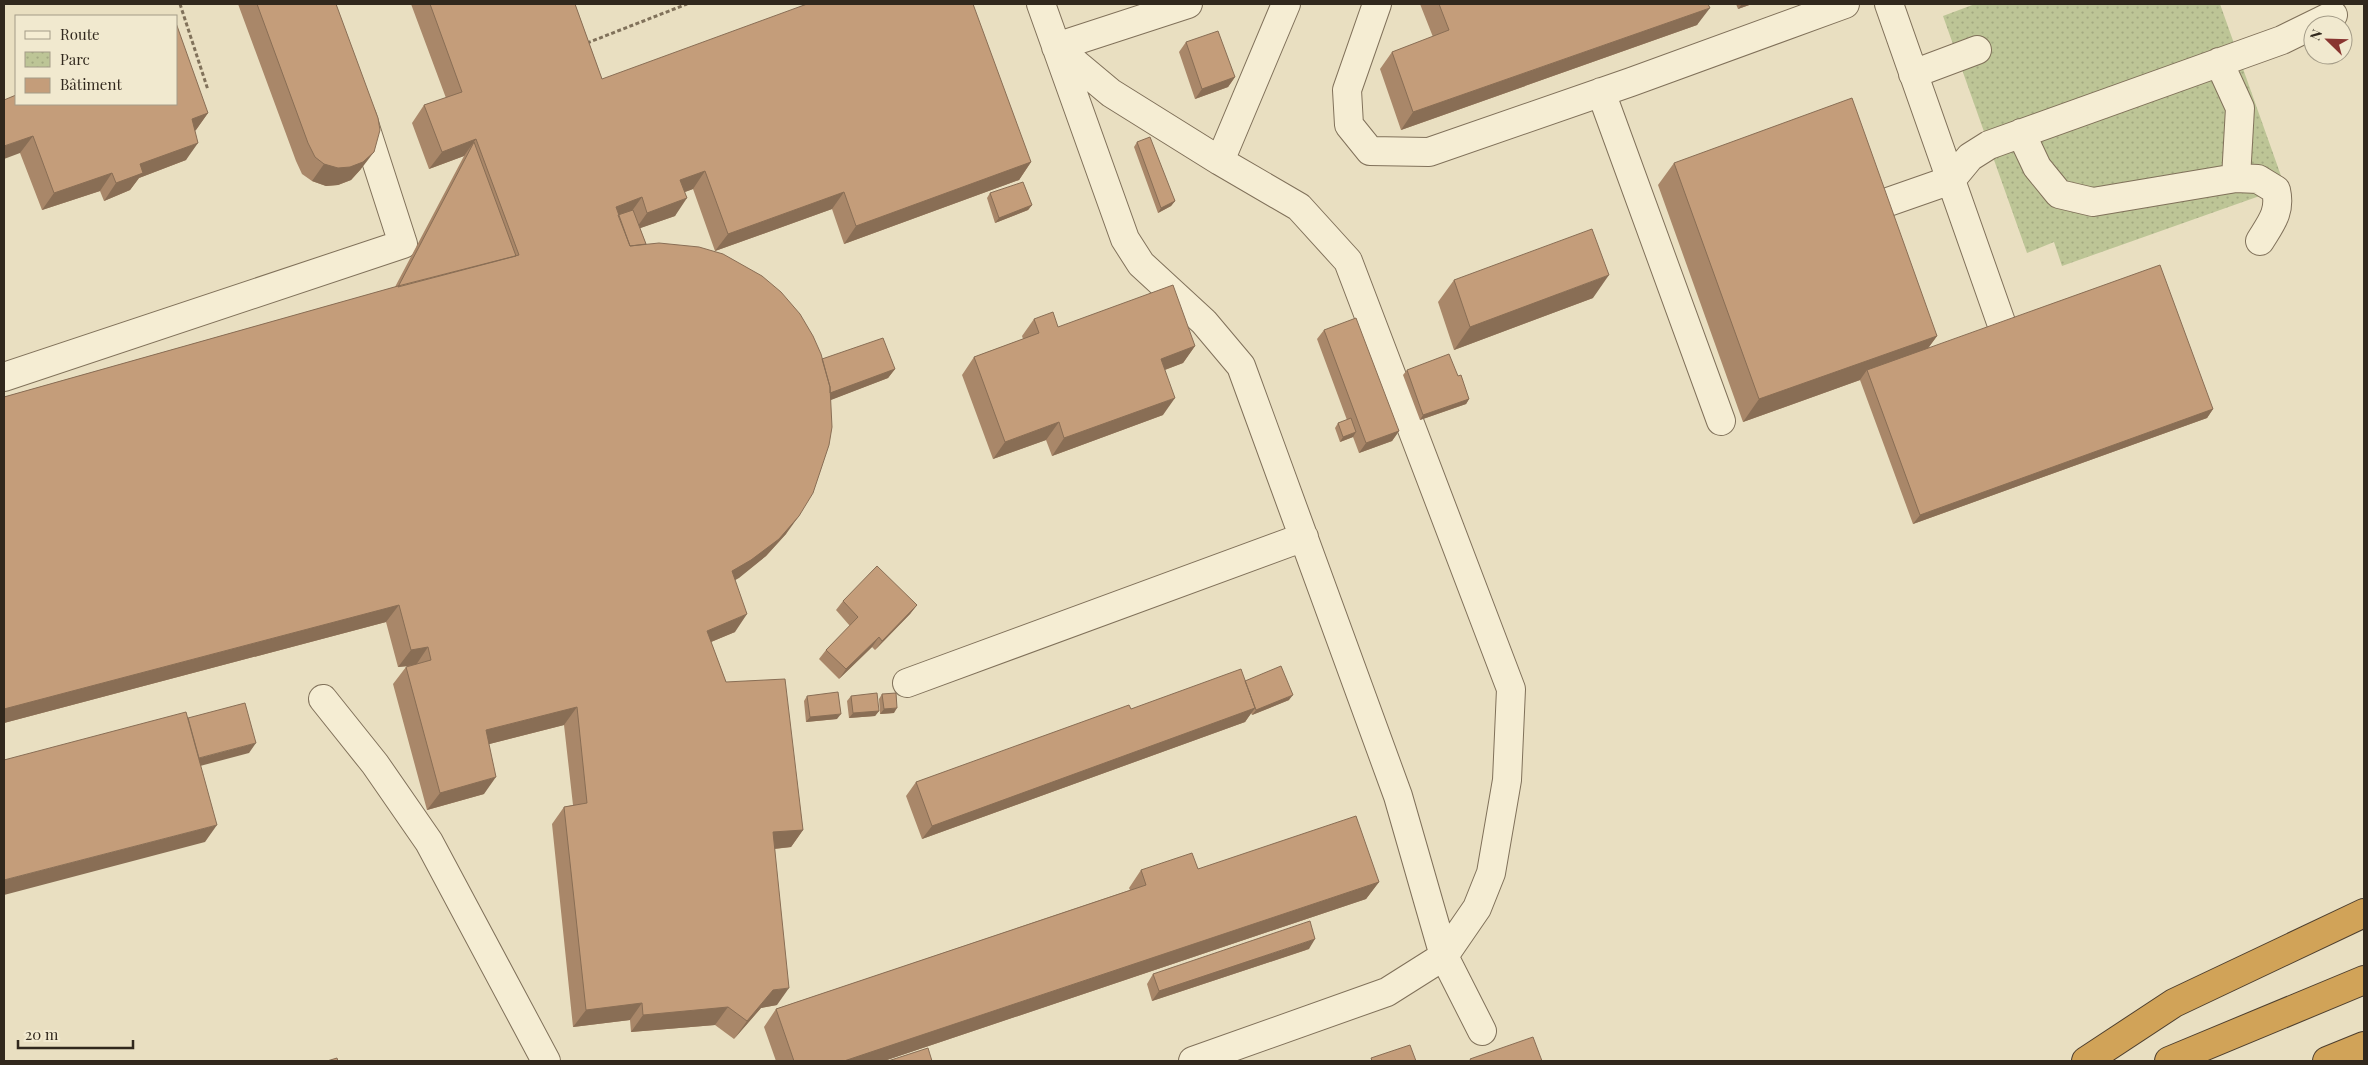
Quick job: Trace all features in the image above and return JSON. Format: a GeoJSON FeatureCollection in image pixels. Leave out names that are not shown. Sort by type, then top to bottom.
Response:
{"type":"FeatureCollection","features":[{"type":"Feature","properties":{"kind":"highway"},"geometry":{"type":"LineString","coordinates":[[2086,1061],[2174,1002],[2364,913]]}},
{"type":"Feature","properties":{"kind":"highway"},"geometry":{"type":"LineString","coordinates":[[2169,1061],[2364,980]]}},
{"type":"Feature","properties":{"kind":"highway"},"geometry":{"type":"LineString","coordinates":[[2327,1061],[2364,1046]]}},
{"type":"Feature","properties":{"kind":"street"},"geometry":{"type":"LineString","coordinates":[[1041,4],[1125,239],[1141,264],[1204,322],[1242,366],[1398,796],[1444,956],[1482,1031]]}},
{"type":"Feature","properties":{"kind":"street"},"geometry":{"type":"LineString","coordinates":[[1056,47],[1188,4]]}},
{"type":"Feature","properties":{"kind":"street"},"geometry":{"type":"LineString","coordinates":[[1220,161],[1286,4]]}},
{"type":"Feature","properties":{"kind":"street"},"geometry":{"type":"LineString","coordinates":[[1377,4],[1347,90],[1350,125],[1370,151],[1429,152],[1845,4]]}},
{"type":"Feature","properties":{"kind":"street"},"geometry":{"type":"LineString","coordinates":[[1889,4],[2003,328]]}},
{"type":"Feature","properties":{"kind":"street"},"geometry":{"type":"LineString","coordinates":[[1868,209],[1951,180],[1970,157],[1989,145],[2282,40],[2303,30]]}},
{"type":"Feature","properties":{"kind":"street"},"geometry":{"type":"LineString","coordinates":[[1056,47],[1111,93],[1220,161],[1299,207],[1348,261],[1511,689],[1507,780],[1491,873],[1477,908],[1444,956],[1387,992],[1192,1061]]}},
{"type":"Feature","properties":{"kind":"street"},"geometry":{"type":"LineString","coordinates":[[1913,74],[1977,50]]}},
{"type":"Feature","properties":{"kind":"street"},"geometry":{"type":"LineString","coordinates":[[2219,62],[2240,108],[2236,178]]}},
{"type":"Feature","properties":{"kind":"street"},"geometry":{"type":"LineString","coordinates":[[1601,92],[1721,422]]}},
{"type":"Feature","properties":{"kind":"street"},"geometry":{"type":"LineString","coordinates":[[4,377],[402,244],[355,96]]}},
{"type":"Feature","properties":{"kind":"street"},"geometry":{"type":"LineString","coordinates":[[2021,133],[2037,167],[2059,194],[2093,202],[2236,178],[2258,179],[2276,190],[2279,203],[2273,220],[2260,241]]}},
{"type":"Feature","properties":{"kind":"street"},"geometry":{"type":"LineString","coordinates":[[907,682],[1304,537]]}},
{"type":"Feature","properties":{"kind":"street"},"geometry":{"type":"LineString","coordinates":[[323,699],[376,764],[429,842],[546,1061]]}},
{"type":"Feature","properties":{"kind":"path"},"geometry":{"type":"LineString","coordinates":[[180,4],[208,90]]}},
{"type":"Feature","properties":{"kind":"path"},"geometry":{"type":"LineString","coordinates":[[582,46],[687,4]]}},
{"type":"Feature","properties":{"kind":"green space"},"geometry":{"type":"Polygon","coordinates":[[[1975,4],[2220,4],[2285,187],[2062,266],[2054,242],[2027,253],[1943,16],[1975,4]]]}},
{"type":"Feature","properties":{"kind":"building"},"geometry":{"type":"Polygon","coordinates":[[[257,4],[336,4],[378,118],[380,130],[374,152],[363,162],[350,167],[338,168],[324,164],[315,157],[308,143],[257,4]]]}},
{"type":"Feature","properties":{"kind":"building"},"geometry":{"type":"Polygon","coordinates":[[[430,4],[575,4],[602,79],[807,4],[973,4],[1031,162],[856,226],[844,192],[728,234],[705,171],[680,180],[687,198],[647,213],[642,197],[616,207],[630,246],[659,243],[699,247],[723,254],[762,276],[781,292],[800,314],[821,354],[830,387],[832,427],[829,445],[813,493],[799,516],[779,539],[751,560],[732,571],[747,614],[707,631],[726,682],[785,679],[803,830],[773,832],[789,988],[773,990],[747,1021],[728,1007],[643,1015],[642,1003],[586,1010],[564,807],[587,803],[577,707],[486,730],[496,777],[440,793],[406,667],[431,660],[428,647],[411,650],[399,605],[4,709],[4,397],[398,286],[519,255],[476,139],[442,152],[424,105],[462,92],[430,4]]]}},
{"type":"Feature","properties":{"kind":"building"},"geometry":{"type":"Polygon","coordinates":[[[1439,4],[1708,4],[1710,8],[1413,112],[1392,52],[1449,30],[1439,4]]]}},
{"type":"Feature","properties":{"kind":"building"},"geometry":{"type":"Polygon","coordinates":[[[178,29],[208,113],[192,119],[198,143],[140,164],[143,173],[116,183],[112,173],[54,193],[33,136],[4,146],[4,100],[15,95],[15,105],[178,105],[178,29]]]}},
{"type":"Feature","properties":{"kind":"building"},"geometry":{"type":"Polygon","coordinates":[[[1218,31],[1235,77],[1202,89],[1186,42],[1218,31]]]}},
{"type":"Feature","properties":{"kind":"building"},"geometry":{"type":"Polygon","coordinates":[[[1852,98],[1937,336],[1759,399],[1674,163],[1852,98]]]}},
{"type":"Feature","properties":{"kind":"building"},"geometry":{"type":"Polygon","coordinates":[[[1150,137],[1175,201],[1161,208],[1137,142],[1150,137]]]}},
{"type":"Feature","properties":{"kind":"building"},"geometry":{"type":"Polygon","coordinates":[[[474,142],[516,256],[398,287],[474,142]]]}},
{"type":"Feature","properties":{"kind":"building"},"geometry":{"type":"Polygon","coordinates":[[[1023,182],[1032,205],[999,218],[990,193],[1023,182]]]}},
{"type":"Feature","properties":{"kind":"building"},"geometry":{"type":"Polygon","coordinates":[[[633,210],[646,244],[630,246],[618,215],[633,210]]]}},
{"type":"Feature","properties":{"kind":"building"},"geometry":{"type":"Polygon","coordinates":[[[1592,229],[1609,275],[1470,327],[1454,280],[1592,229]]]}},
{"type":"Feature","properties":{"kind":"building"},"geometry":{"type":"Polygon","coordinates":[[[2160,265],[2213,409],[1920,515],[1867,370],[2160,265]]]}},
{"type":"Feature","properties":{"kind":"building"},"geometry":{"type":"Polygon","coordinates":[[[1173,285],[1195,346],[1161,359],[1175,398],[1064,438],[1059,422],[1005,442],[974,357],[1039,333],[1034,319],[1053,312],[1058,327],[1173,285]]]}},
{"type":"Feature","properties":{"kind":"building"},"geometry":{"type":"Polygon","coordinates":[[[1356,318],[1399,431],[1366,443],[1324,330],[1356,318]]]}},
{"type":"Feature","properties":{"kind":"building"},"geometry":{"type":"Polygon","coordinates":[[[883,338],[895,369],[830,393],[822,359],[883,338]]]}},
{"type":"Feature","properties":{"kind":"building"},"geometry":{"type":"Polygon","coordinates":[[[1449,354],[1458,376],[1461,375],[1469,399],[1423,415],[1407,370],[1449,354]]]}},
{"type":"Feature","properties":{"kind":"building"},"geometry":{"type":"Polygon","coordinates":[[[1351,418],[1356,432],[1343,437],[1338,423],[1351,418]]]}},
{"type":"Feature","properties":{"kind":"building"},"geometry":{"type":"Polygon","coordinates":[[[877,566],[917,605],[882,641],[879,637],[846,669],[826,650],[858,617],[843,601],[877,566]]]}},
{"type":"Feature","properties":{"kind":"building"},"geometry":{"type":"Polygon","coordinates":[[[1281,666],[1293,695],[1256,710],[1245,681],[1281,666]]]}},
{"type":"Feature","properties":{"kind":"building"},"geometry":{"type":"Polygon","coordinates":[[[1241,669],[1255,708],[932,826],[916,782],[1129,705],[1131,709],[1241,669]]]}},
{"type":"Feature","properties":{"kind":"building"},"geometry":{"type":"Polygon","coordinates":[[[838,692],[841,714],[810,717],[807,696],[838,692]]]}},
{"type":"Feature","properties":{"kind":"building"},"geometry":{"type":"Polygon","coordinates":[[[877,693],[879,711],[853,713],[851,696],[877,693]]]}},
{"type":"Feature","properties":{"kind":"building"},"geometry":{"type":"Polygon","coordinates":[[[896,693],[897,708],[884,709],[882,694],[896,693]]]}},
{"type":"Feature","properties":{"kind":"building"},"geometry":{"type":"Polygon","coordinates":[[[245,703],[256,743],[199,758],[188,718],[245,703]]]}},
{"type":"Feature","properties":{"kind":"building"},"geometry":{"type":"Polygon","coordinates":[[[186,712],[217,825],[4,880],[4,760],[186,712]]]}},
{"type":"Feature","properties":{"kind":"building"},"geometry":{"type":"Polygon","coordinates":[[[1356,816],[1379,882],[844,1061],[794,1061],[776,1009],[1146,885],[1141,870],[1192,853],[1198,869],[1356,816]]]}},
{"type":"Feature","properties":{"kind":"building"},"geometry":{"type":"Polygon","coordinates":[[[1310,921],[1315,939],[1159,991],[1153,974],[1310,921]]]}},
{"type":"Feature","properties":{"kind":"building"},"geometry":{"type":"Polygon","coordinates":[[[1533,1037],[1542,1061],[1471,1061],[1470,1059],[1533,1037]]]}},
{"type":"Feature","properties":{"kind":"building"},"geometry":{"type":"Polygon","coordinates":[[[1410,1045],[1416,1061],[1372,1061],[1371,1058],[1410,1045]]]}},
{"type":"Feature","properties":{"kind":"building"},"geometry":{"type":"Polygon","coordinates":[[[928,1048],[932,1061],[888,1061],[928,1048]]]}},
{"type":"Feature","properties":{"kind":"building"},"geometry":{"type":"Polygon","coordinates":[[[337,1058],[338,1061],[327,1061],[337,1058]]]}}]}
